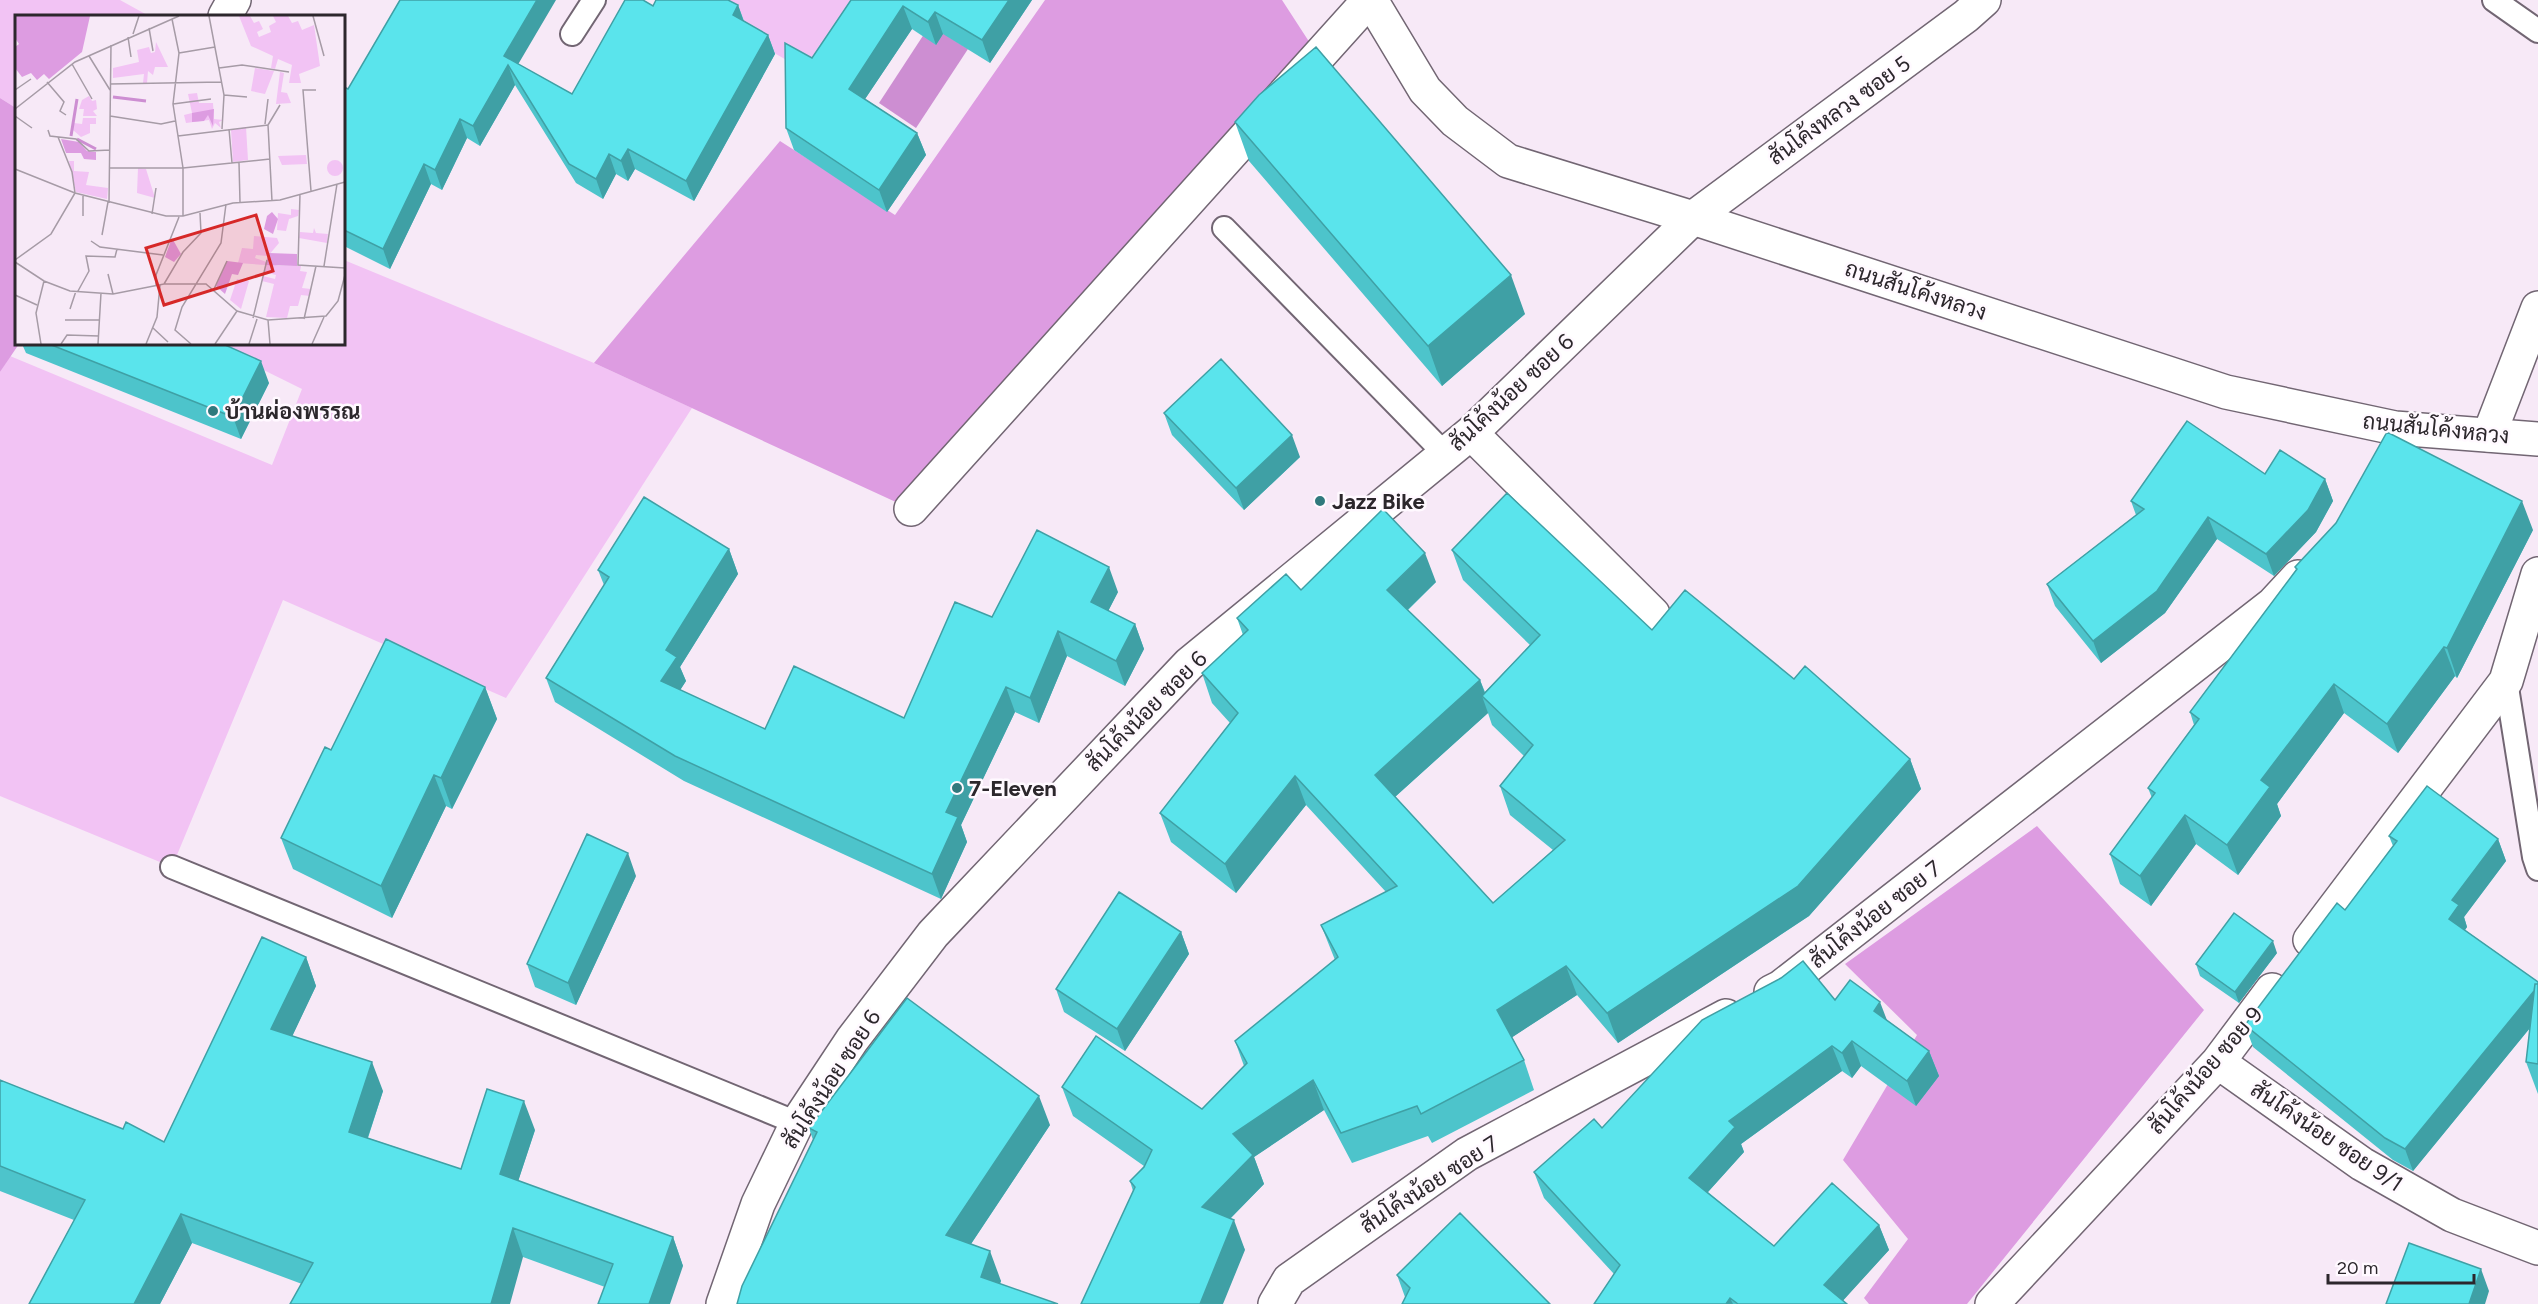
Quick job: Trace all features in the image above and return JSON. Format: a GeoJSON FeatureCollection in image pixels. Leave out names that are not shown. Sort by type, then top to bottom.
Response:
{"type":"FeatureCollection","features":[{"type":"Feature","properties":{"kind":"street"},"geometry":{"type":"LineString","coordinates":[[226,15],[234,0]]}},
{"type":"Feature","properties":{"kind":"street"},"geometry":{"type":"LineString","coordinates":[[911,509],[1370,0]]}},
{"type":"Feature","properties":{"kind":"street","name":"ถนนสันโค้งหลวง"},"geometry":{"type":"LineString","coordinates":[[1370,0],[1425,90],[1455,121],[1508,161],[1693,218],[2226,392],[2395,428],[2538,439]]}},
{"type":"Feature","properties":{"kind":"street","name":"สันโค้งหลวง ซอย 5"},"geometry":{"type":"LineString","coordinates":[[1693,218],[1969,5]]}},
{"type":"Feature","properties":{"kind":"street","name":"สันโค้งน้อย ซอย 6"},"geometry":{"type":"LineString","coordinates":[[723,1304],[758,1203],[796,1123],[852,1040],[933,934],[1189,664],[1471,433],[1693,218]]}},
{"type":"Feature","properties":{"kind":"street"},"geometry":{"type":"LineString","coordinates":[[2489,435],[2538,308]]}},
{"type":"Feature","properties":{"kind":"street"},"geometry":{"type":"LineString","coordinates":[[2377,459],[2395,428]]}},
{"type":"Feature","properties":{"kind":"street"},"geometry":{"type":"LineString","coordinates":[[1471,433],[1653,614]]}},
{"type":"Feature","properties":{"kind":"street","name":"สันโค้งน้อย ซอย 7"},"geometry":{"type":"LineString","coordinates":[[1275,1304],[1289,1280],[1467,1154],[1781,987],[2273,604],[2316,558]]}},
{"type":"Feature","properties":{"kind":"street","name":"สันโค้งน้อย ซอย 9"},"geometry":{"type":"LineString","coordinates":[[1992,1304],[2218,1062],[2506,681],[2538,574]]}},
{"type":"Feature","properties":{"kind":"street","name":"สันโค้งน้อย ซอย 9/1"},"geometry":{"type":"LineString","coordinates":[[2218,1062],[2362,1164],[2452,1215],[2538,1248]]}},
{"type":"Feature","properties":{"kind":"lane"},"geometry":{"type":"LineString","coordinates":[[572,34],[594,0]]}},
{"type":"Feature","properties":{"kind":"lane"},"geometry":{"type":"LineString","coordinates":[[2494,0],[2538,32]]}},
{"type":"Feature","properties":{"kind":"lane"},"geometry":{"type":"LineString","coordinates":[[1224,228],[1445,454]]}},
{"type":"Feature","properties":{"kind":"lane"},"geometry":{"type":"LineString","coordinates":[[2506,681],[2534,857],[2538,869]]}},
{"type":"Feature","properties":{"kind":"lane"},"geometry":{"type":"LineString","coordinates":[[172,867],[796,1123]]}},
{"type":"Feature","properties":{"kind":"shaded area"},"geometry":{"type":"Polygon","coordinates":[[[0,0],[120,0],[147,15],[15,15],[15,107],[0,98],[0,0]]]}},
{"type":"Feature","properties":{"kind":"shaded area"},"geometry":{"type":"Polygon","coordinates":[[[681,0],[864,0],[811,74],[681,0]]]}},
{"type":"Feature","properties":{"kind":"shaded area"},"geometry":{"type":"Polygon","coordinates":[[[1045,0],[1282,0],[1319,57],[911,509],[594,363],[780,141],[895,215],[1045,0]]]}},
{"type":"Feature","properties":{"kind":"shaded area"},"geometry":{"type":"Polygon","coordinates":[[[930,25],[968,49],[916,128],[879,103],[930,25]]]}},
{"type":"Feature","properties":{"kind":"shaded area"},"geometry":{"type":"Polygon","coordinates":[[[0,98],[15,107],[15,345],[18,345],[0,372],[0,98]]]}},
{"type":"Feature","properties":{"kind":"shaded area"},"geometry":{"type":"Polygon","coordinates":[[[345,260],[594,363],[692,408],[506,698],[283,600],[172,867],[0,796],[0,372],[10,356],[272,465],[302,389],[213,345],[345,345],[345,260]]]}},
{"type":"Feature","properties":{"kind":"shaded area"},"geometry":{"type":"Polygon","coordinates":[[[2037,826],[2204,1010],[1967,1304],[1869,1304],[1864,1298],[1908,1239],[1843,1160],[1917,1035],[1845,964],[2037,826]]]}},
{"type":"Feature","properties":{"kind":"building"},"geometry":{"type":"Polygon","coordinates":[[[400,0],[537,0],[504,56],[572,94],[625,0],[643,0],[653,6],[656,0],[728,0],[738,5],[733,15],[768,35],[686,181],[628,149],[621,161],[609,154],[596,179],[569,164],[508,65],[473,126],[460,119],[435,170],[424,164],[383,249],[345,230],[345,88],[348,89],[400,0]]]}},
{"type":"Feature","properties":{"kind":"building"},"geometry":{"type":"Polygon","coordinates":[[[851,0],[1009,0],[982,40],[935,12],[928,22],[903,6],[849,89],[917,133],[879,190],[786,128],[785,43],[812,58],[851,0]]]}},
{"type":"Feature","properties":{"kind":"building"},"geometry":{"type":"Polygon","coordinates":[[[1316,47],[1511,275],[1428,346],[1235,122],[1259,95],[1316,47]]]}},
{"type":"Feature","properties":{"kind":"building"},"geometry":{"type":"Polygon","coordinates":[[[52,345],[225,345],[261,361],[233,417],[52,345]]]}},
{"type":"Feature","properties":{"kind":"building"},"geometry":{"type":"Polygon","coordinates":[[[1221,359],[1292,435],[1236,488],[1164,413],[1221,359]]]}},
{"type":"Feature","properties":{"kind":"building"},"geometry":{"type":"Polygon","coordinates":[[[2187,421],[2265,474],[2280,450],[2325,479],[2308,510],[2266,554],[2208,517],[2157,591],[2093,641],[2047,584],[2144,509],[2131,501],[2187,421]]]}},
{"type":"Feature","properties":{"kind":"building"},"geometry":{"type":"Polygon","coordinates":[[[2387,432],[2522,501],[2447,648],[2444,647],[2387,724],[2334,684],[2261,780],[2270,787],[2227,845],[2185,815],[2140,876],[2110,854],[2155,793],[2148,788],[2199,719],[2190,712],[2297,569],[2295,567],[2336,523],[2387,432]]]}},
{"type":"Feature","properties":{"kind":"building"},"geometry":{"type":"Polygon","coordinates":[[[1507,493],[1652,630],[1685,590],[1794,679],[1805,666],[1910,759],[1798,886],[1607,1013],[1566,966],[1497,1010],[1524,1060],[1421,1114],[1417,1106],[1341,1133],[1313,1080],[1233,1134],[1253,1155],[1202,1207],[1234,1220],[1200,1304],[1081,1304],[1135,1187],[1130,1181],[1144,1167],[1152,1150],[1062,1087],[1096,1036],[1202,1109],[1247,1063],[1235,1041],[1338,957],[1321,925],[1397,886],[1295,776],[1225,864],[1160,813],[1238,713],[1202,673],[1248,630],[1237,618],[1286,574],[1301,590],[1383,509],[1425,553],[1387,590],[1480,680],[1375,775],[1493,903],[1565,840],[1500,786],[1533,745],[1482,696],[1540,635],[1452,550],[1507,493]]]}},
{"type":"Feature","properties":{"kind":"building"},"geometry":{"type":"Polygon","coordinates":[[[644,497],[729,549],[666,650],[677,657],[661,681],[765,729],[794,666],[904,718],[955,602],[992,617],[1037,530],[1109,567],[1091,602],[1135,624],[1116,661],[1058,631],[1030,698],[1006,687],[946,812],[958,817],[932,874],[675,756],[546,678],[609,577],[598,570],[644,497]]]}},
{"type":"Feature","properties":{"kind":"building"},"geometry":{"type":"Polygon","coordinates":[[[386,639],[485,687],[441,778],[434,775],[381,886],[281,838],[325,747],[331,750],[386,639]]]}},
{"type":"Feature","properties":{"kind":"building"},"geometry":{"type":"Polygon","coordinates":[[[2427,786],[2498,839],[2452,900],[2459,905],[2449,919],[2538,984],[2535,984],[2534,991],[2405,1149],[2385,1138],[2245,1025],[2337,903],[2345,910],[2397,841],[2389,836],[2427,786]]]}},
{"type":"Feature","properties":{"kind":"building"},"geometry":{"type":"Polygon","coordinates":[[[587,834],[628,853],[568,983],[527,964],[587,834]]]}},
{"type":"Feature","properties":{"kind":"building"},"geometry":{"type":"Polygon","coordinates":[[[1119,892],[1181,932],[1117,1029],[1056,989],[1119,892]]]}},
{"type":"Feature","properties":{"kind":"building"},"geometry":{"type":"Polygon","coordinates":[[[2234,913],[2273,941],[2235,992],[2196,964],[2234,913]]]}},
{"type":"Feature","properties":{"kind":"building"},"geometry":{"type":"Polygon","coordinates":[[[262,937],[306,957],[271,1029],[372,1062],[349,1132],[461,1169],[487,1089],[524,1101],[500,1174],[673,1237],[649,1304],[598,1304],[613,1264],[513,1228],[491,1304],[290,1304],[313,1263],[181,1214],[134,1304],[29,1304],[85,1200],[0,1166],[0,1080],[123,1129],[126,1122],[164,1142],[262,937]]]}},
{"type":"Feature","properties":{"kind":"building"},"geometry":{"type":"Polygon","coordinates":[[[1803,961],[1835,1000],[1850,980],[1880,1002],[1874,1011],[1929,1051],[1907,1081],[1852,1041],[1842,1053],[1832,1046],[1729,1121],[1735,1127],[1689,1178],[1774,1246],[1832,1183],[1879,1225],[1824,1285],[1847,1304],[1738,1304],[1730,1298],[1726,1304],[1594,1304],[1620,1265],[1534,1172],[1594,1119],[1602,1128],[1702,1020],[1781,978],[1803,961]]]}},
{"type":"Feature","properties":{"kind":"building"},"geometry":{"type":"Polygon","coordinates":[[[2535,984],[2538,984],[2538,1064],[2526,1062],[2535,984]]]}},
{"type":"Feature","properties":{"kind":"building"},"geometry":{"type":"Polygon","coordinates":[[[907,998],[1039,1096],[946,1235],[990,1251],[981,1277],[1058,1304],[737,1304],[742,1286],[817,1132],[809,1128],[907,998]]]}},
{"type":"Feature","properties":{"kind":"building"},"geometry":{"type":"Polygon","coordinates":[[[1460,1213],[1550,1304],[1402,1304],[1410,1288],[1397,1275],[1460,1213]]]}},
{"type":"Feature","properties":{"kind":"building"},"geometry":{"type":"Polygon","coordinates":[[[2409,1243],[2481,1269],[2469,1304],[2386,1304],[2409,1243]]]}},
{"type":"Feature","properties":{"kind":"place","name":"บ้านผ่องพรรณ"},"geometry":{"type":"Point","coordinates":[213,411]}},
{"type":"Feature","properties":{"kind":"place","name":"Jazz Bike"},"geometry":{"type":"Point","coordinates":[1320,501]}},
{"type":"Feature","properties":{"kind":"place","name":"7-Eleven"},"geometry":{"type":"Point","coordinates":[957,788]}}]}
